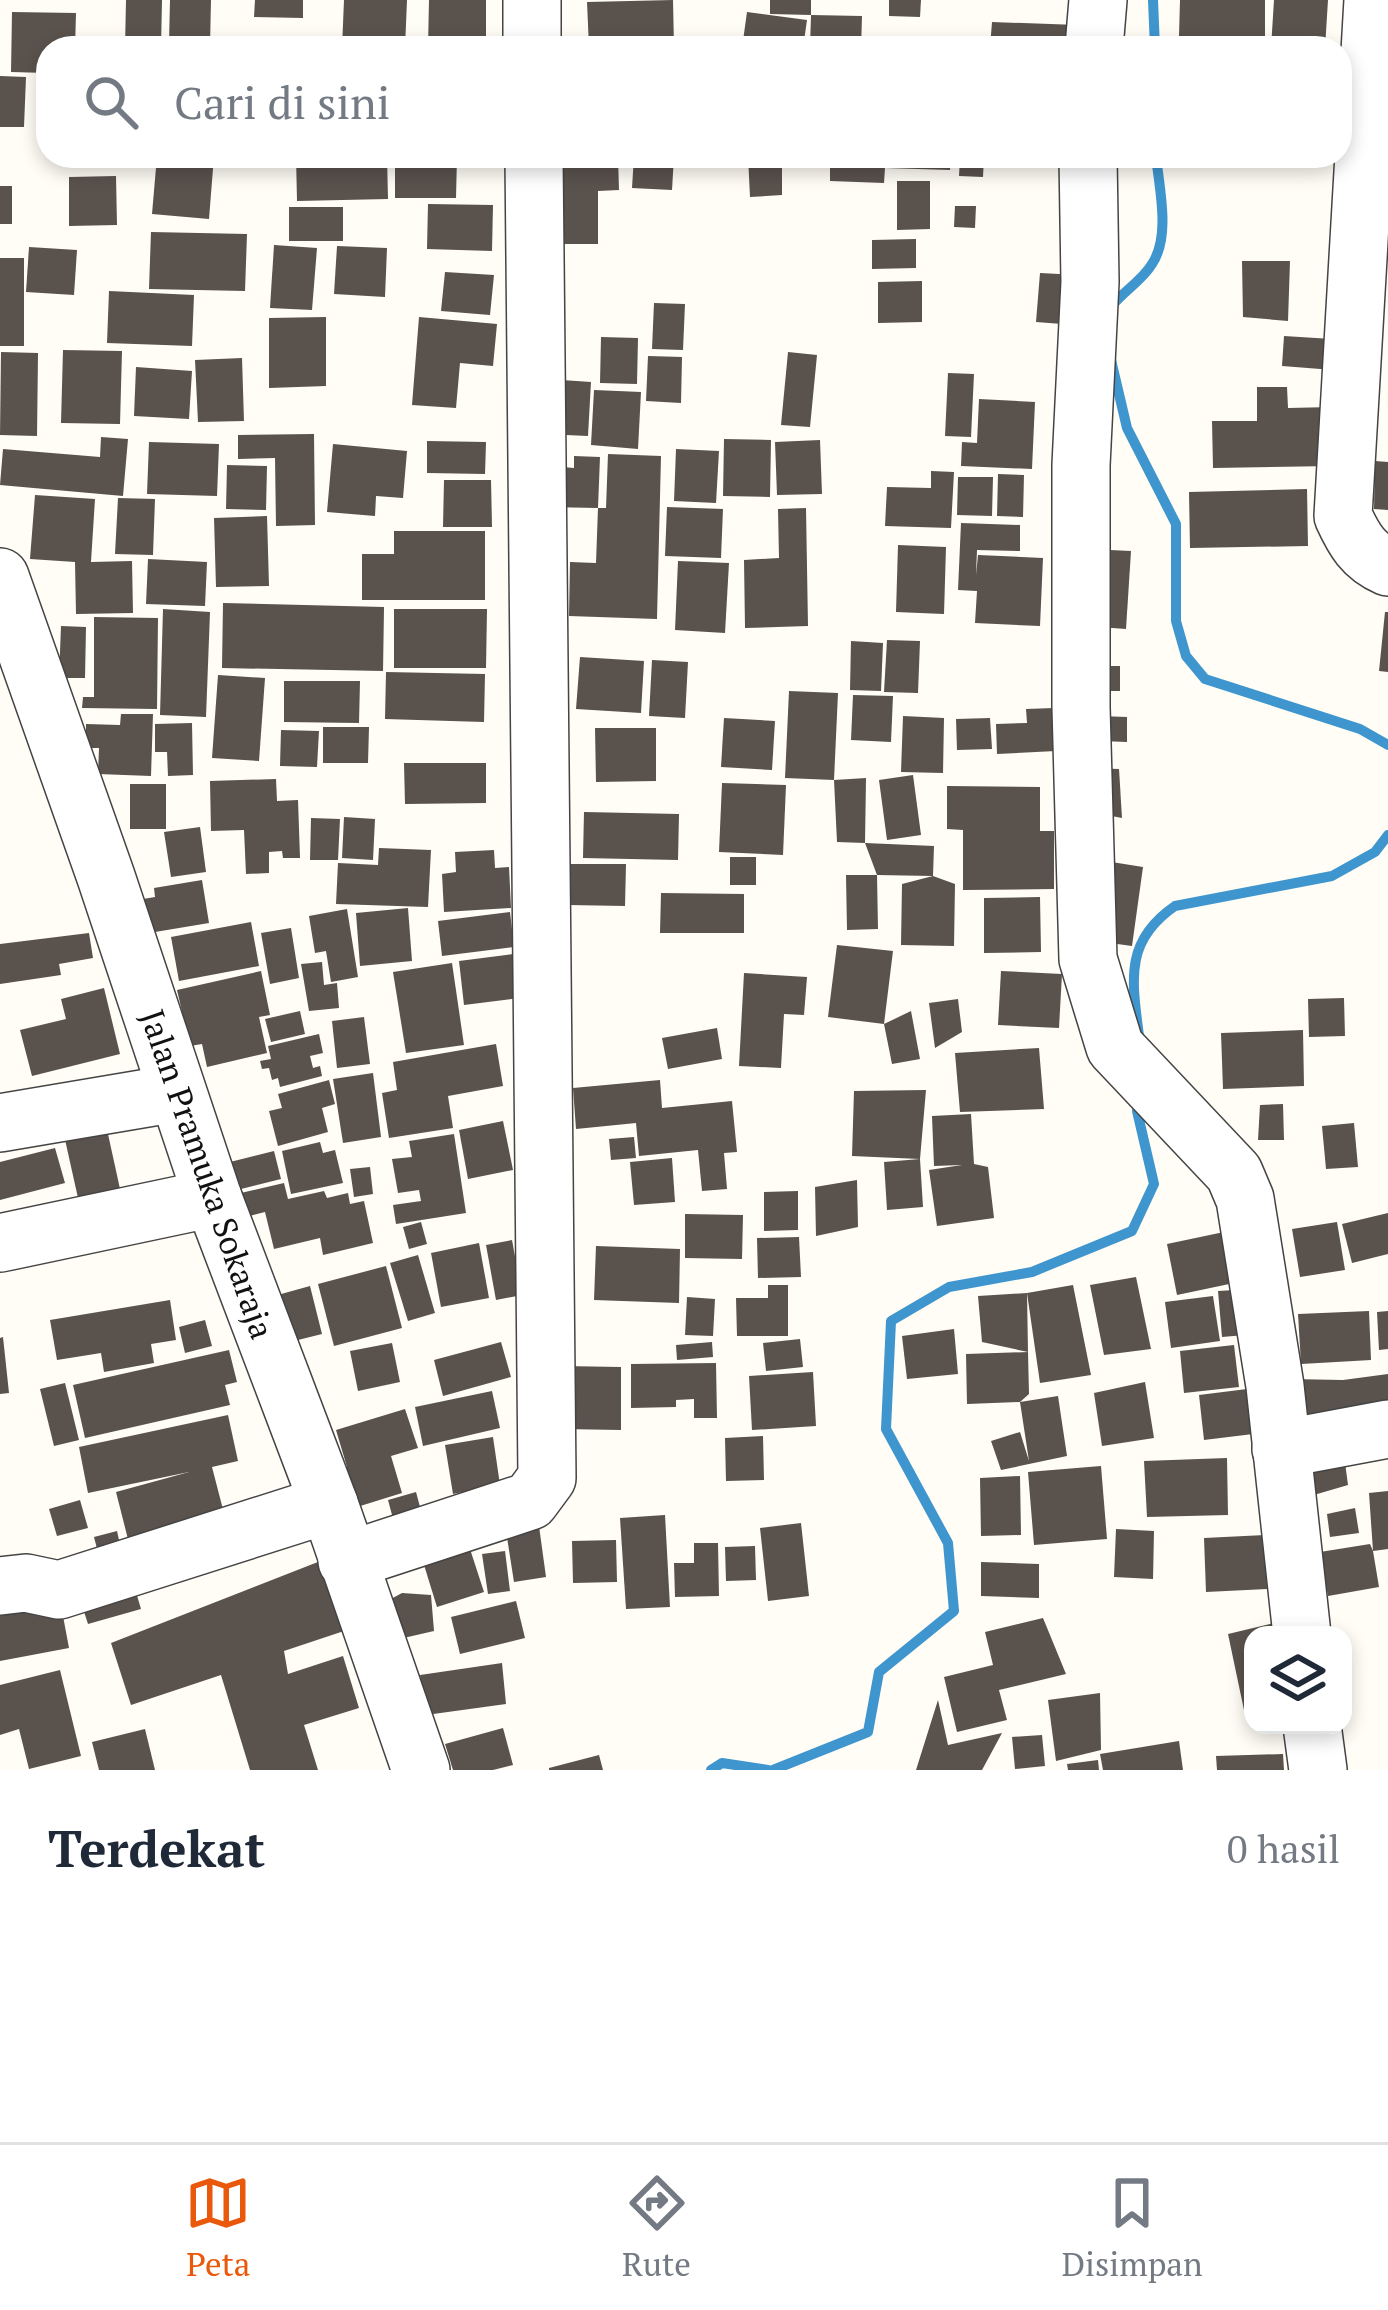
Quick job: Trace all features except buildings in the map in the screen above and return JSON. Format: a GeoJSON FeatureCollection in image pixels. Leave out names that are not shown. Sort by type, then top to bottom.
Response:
{"type":"FeatureCollection","features":[{"type":"Feature","properties":{"kind":"street"},"geometry":{"type":"LineString","coordinates":[[532,0],[532,36]]}},
{"type":"Feature","properties":{"kind":"street"},"geometry":{"type":"LineString","coordinates":[[1095,36],[1097,0]]}},
{"type":"Feature","properties":{"kind":"street"},"geometry":{"type":"LineString","coordinates":[[1373,0],[1343,516],[1353,539],[1370,559],[1388,567]]}},
{"type":"Feature","properties":{"kind":"street"},"geometry":{"type":"LineString","coordinates":[[347,1561],[530,1501],[547,1478],[533,168]]}},
{"type":"Feature","properties":{"kind":"street"},"geometry":{"type":"LineString","coordinates":[[1088,168],[1090,282],[1081,465],[1088,959],[1115,1047],[1234,1173],[1245,1199],[1301,1626]]}},
{"type":"Feature","properties":{"kind":"street","name":"Jalan Pramuka Sokaraja"},"geometry":{"type":"LineString","coordinates":[[0,577],[213,1198],[329,1504],[421,1770]]}},
{"type":"Feature","properties":{"kind":"street"},"geometry":{"type":"LineString","coordinates":[[0,1124],[177,1093]]}},
{"type":"Feature","properties":{"kind":"street"},"geometry":{"type":"LineString","coordinates":[[0,1243],[213,1198]]}},
{"type":"Feature","properties":{"kind":"street"},"geometry":{"type":"LineString","coordinates":[[1281,1449],[1388,1429]]}},
{"type":"Feature","properties":{"kind":"street"},"geometry":{"type":"LineString","coordinates":[[0,1586],[26,1583],[59,1590],[329,1504]]}},
{"type":"Feature","properties":{"kind":"street"},"geometry":{"type":"LineString","coordinates":[[1313,1734],[1318,1770]]}},
{"type":"Feature","properties":{"kind":"waterway"},"geometry":{"type":"LineString","coordinates":[[1153,0],[1154,36]]}},
{"type":"Feature","properties":{"kind":"waterway"},"geometry":{"type":"LineString","coordinates":[[1111,307],[1148,270],[1158,253],[1162,211],[1157,168]]}},
{"type":"Feature","properties":{"kind":"waterway"},"geometry":{"type":"LineString","coordinates":[[1111,360],[1127,428],[1176,524],[1176,621],[1186,656],[1205,679],[1360,729],[1388,745]]}},
{"type":"Feature","properties":{"kind":"waterway"},"geometry":{"type":"LineString","coordinates":[[1139,1036],[1134,997],[1139,948],[1147,933],[1175,906],[1332,876],[1375,852],[1388,835]]}},
{"type":"Feature","properties":{"kind":"waterway"},"geometry":{"type":"LineString","coordinates":[[773,1770],[868,1732],[879,1672],[954,1611],[948,1543],[886,1429],[891,1321],[949,1287],[1032,1272],[1132,1231],[1154,1184],[1137,1111]]}},
{"type":"Feature","properties":{"kind":"waterway"},"geometry":{"type":"LineString","coordinates":[[711,1770],[722,1763],[768,1770]]}}]}
